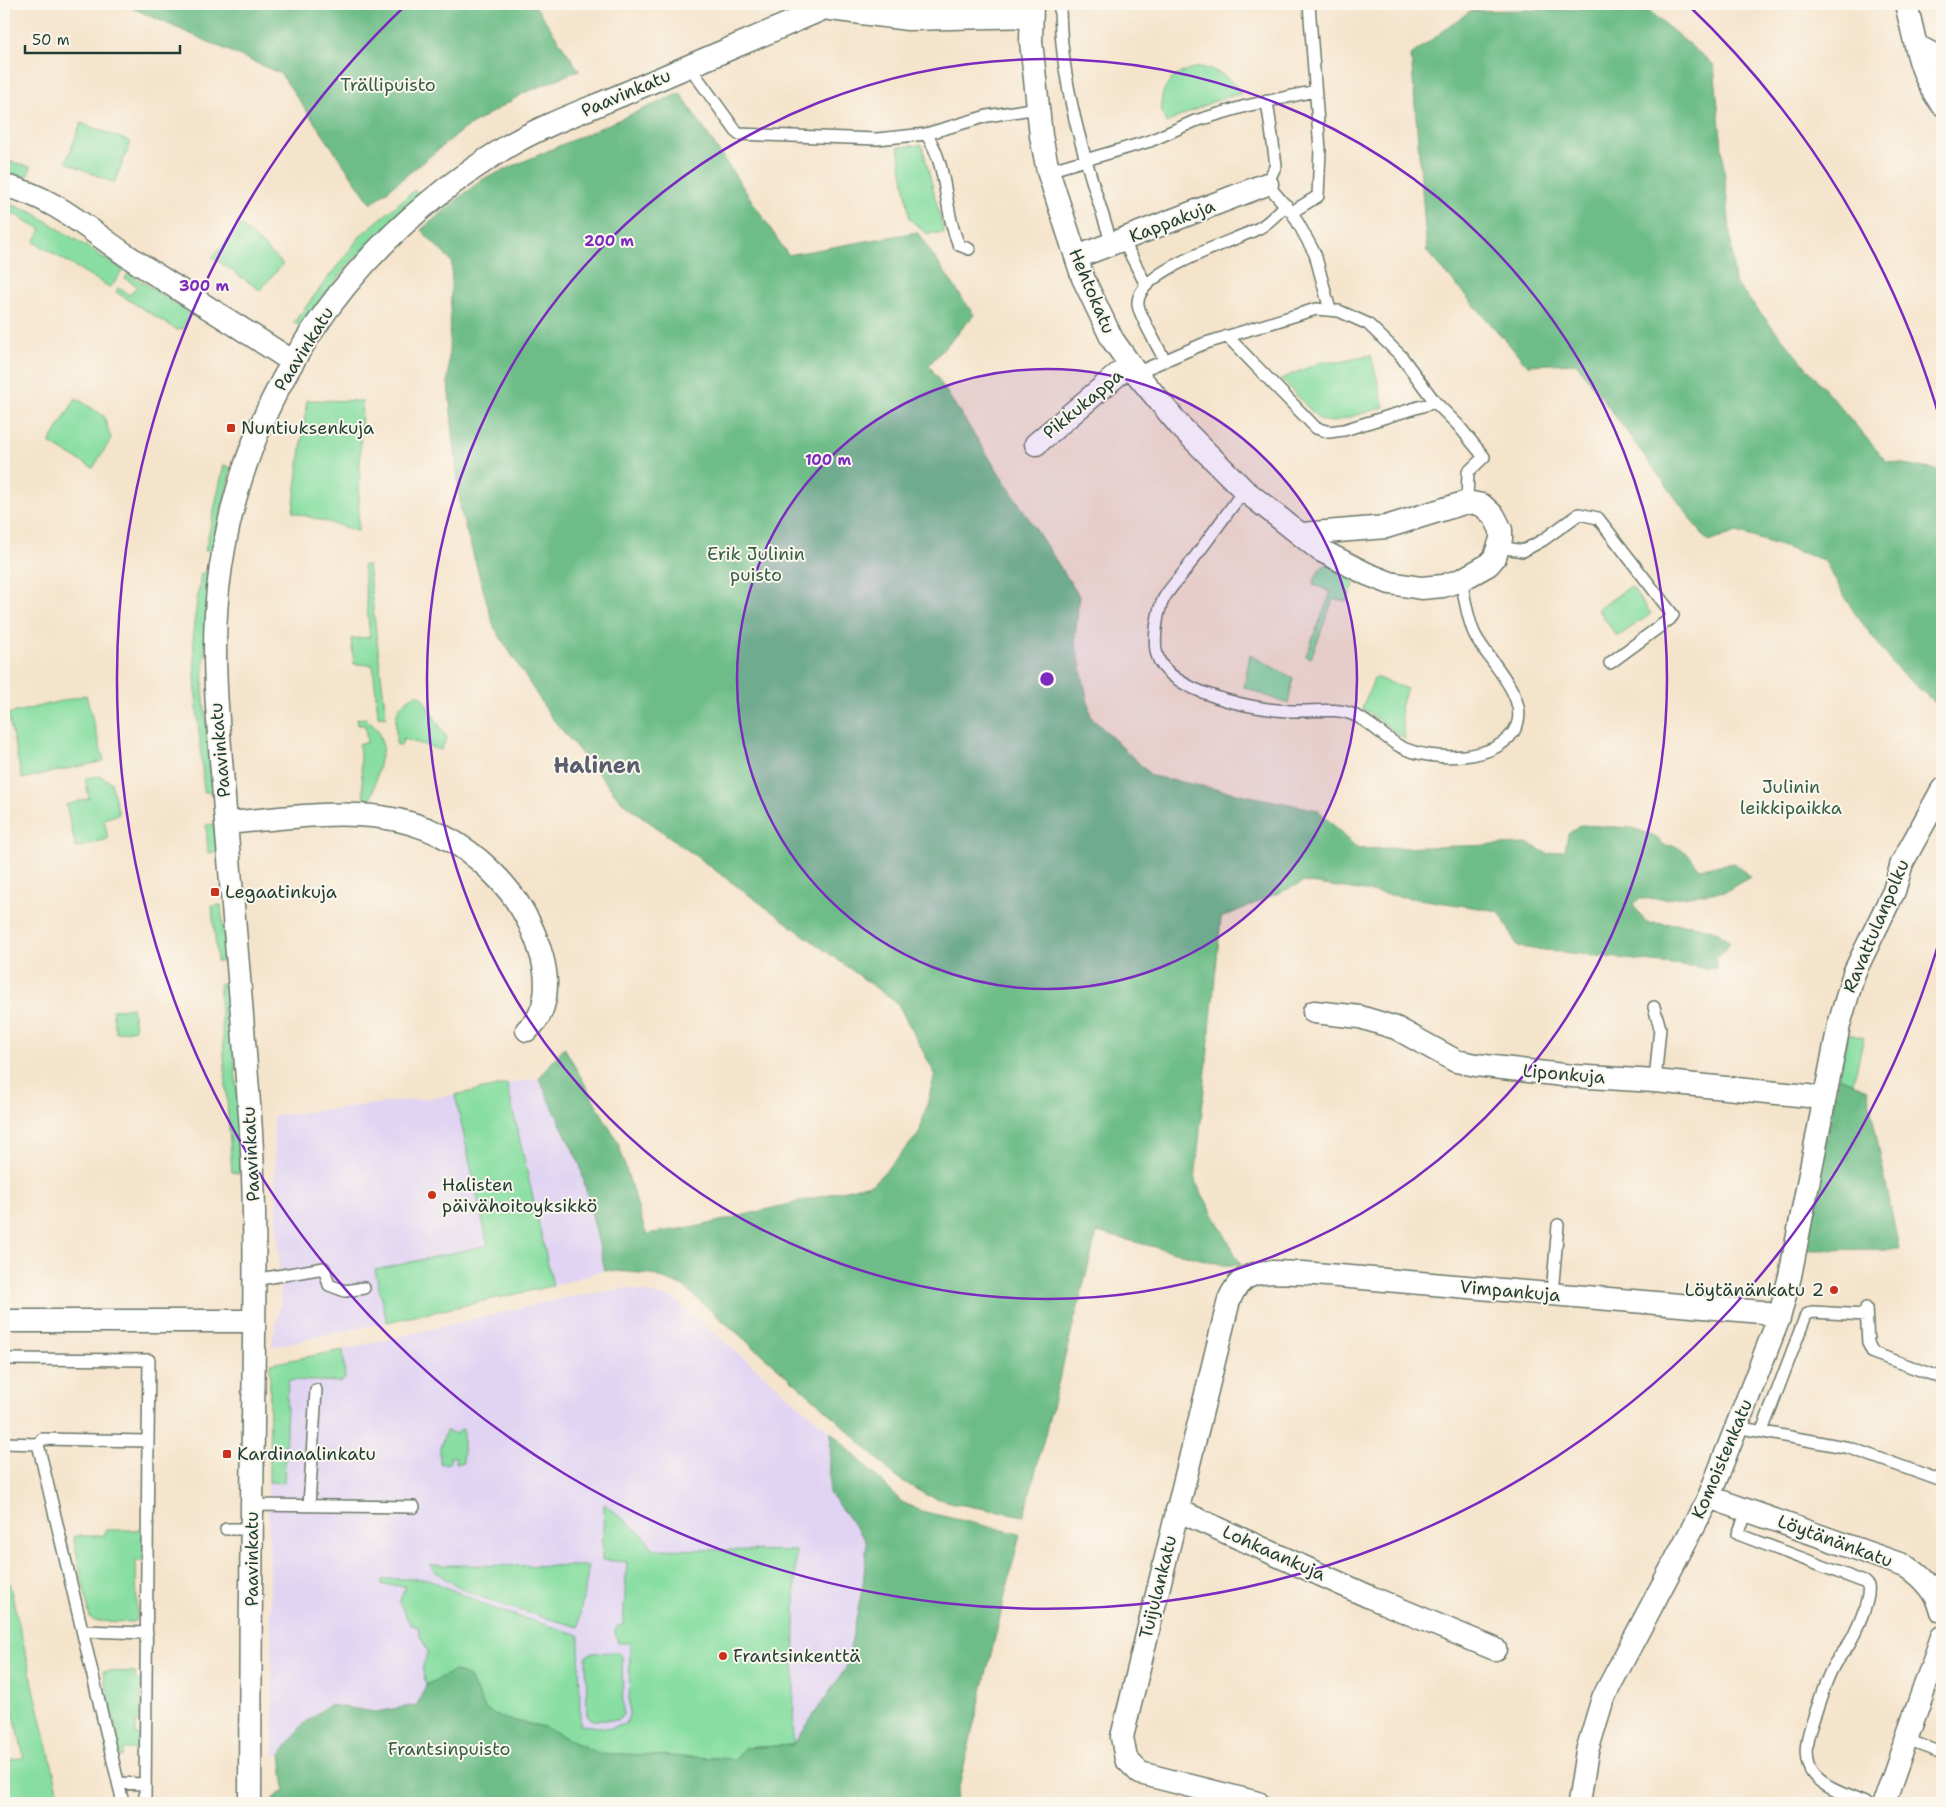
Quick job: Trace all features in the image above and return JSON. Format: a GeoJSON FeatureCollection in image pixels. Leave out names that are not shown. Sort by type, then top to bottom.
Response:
{"type":"FeatureCollection","features":[{"type":"Feature","properties":{"kind":"street"},"geometry":{"type":"LineString","coordinates":[[1906,4],[1929,85],[1942,104]]}},
{"type":"Feature","properties":{"kind":"street","name":"Paavinkatu"},"geometry":{"type":"LineString","coordinates":[[250,1803],[254,1280],[250,1124],[215,708],[215,625],[221,565],[234,505],[252,443],[262,419],[293,362],[324,316],[365,262],[385,241],[459,178],[514,143],[552,124],[826,6],[871,9],[908,19],[1032,10]]}},
{"type":"Feature","properties":{"kind":"street","name":"Hehtokatu"},"geometry":{"type":"LineString","coordinates":[[1032,10],[1031,41],[1038,108],[1048,171],[1097,310],[1112,339],[1133,368],[1205,454],[1244,490],[1320,550],[1367,574],[1390,583],[1420,588],[1444,586],[1461,580],[1488,565],[1500,547]]}},
{"type":"Feature","properties":{"kind":"street"},"geometry":{"type":"LineString","coordinates":[[1917,46],[1942,59]]}},
{"type":"Feature","properties":{"kind":"street","name":"Kappakuja"},"geometry":{"type":"LineString","coordinates":[[1077,257],[1267,184]]}},
{"type":"Feature","properties":{"kind":"street"},"geometry":{"type":"LineString","coordinates":[[4,186],[28,193],[70,215],[129,257],[293,362]]}},
{"type":"Feature","properties":{"kind":"street","name":"Pikkukappa"},"geometry":{"type":"LineString","coordinates":[[1036,444],[1133,368]]}},
{"type":"Feature","properties":{"kind":"street"},"geometry":{"type":"LineString","coordinates":[[1302,534],[1386,527],[1467,502],[1482,506],[1494,516],[1501,530],[1500,547]]}},
{"type":"Feature","properties":{"kind":"street","name":"Ravattulanpolku"},"geometry":{"type":"LineString","coordinates":[[1824,1100],[1848,986],[1894,891],[1902,863],[1942,790]]}},
{"type":"Feature","properties":{"kind":"street"},"geometry":{"type":"LineString","coordinates":[[226,823],[346,814],[372,815],[427,828],[446,835],[468,849],[502,882],[518,901],[537,937],[545,978],[543,1008],[538,1021],[527,1030]]}},
{"type":"Feature","properties":{"kind":"street","name":"Liponkuja"},"geometry":{"type":"LineString","coordinates":[[1314,1012],[1360,1016],[1396,1028],[1447,1056],[1476,1065],[1572,1076],[1655,1081],[1808,1096],[1824,1100]]}},
{"type":"Feature","properties":{"kind":"street","name":"Komoistenkatu"},"geometry":{"type":"LineString","coordinates":[[1579,1803],[1586,1751],[1603,1698],[1709,1497],[1779,1318],[1790,1276],[1824,1100]]}},
{"type":"Feature","properties":{"kind":"street","name":"Vimpankuja"},"geometry":{"type":"LineString","coordinates":[[1241,1280],[1254,1274],[1303,1273],[1762,1312],[1779,1318]]}},
{"type":"Feature","properties":{"kind":"street","name":"Tuijulankatu"},"geometry":{"type":"LineString","coordinates":[[1241,1280],[1229,1300],[1122,1737],[1123,1753],[1130,1765],[1147,1776],[1258,1803]]}},
{"type":"Feature","properties":{"kind":"street"},"geometry":{"type":"LineString","coordinates":[[4,1321],[254,1321]]}},
{"type":"Feature","properties":{"kind":"street","name":"Löytänänkatu"},"geometry":{"type":"LineString","coordinates":[[1709,1497],[1908,1567],[1918,1574],[1937,1582],[1942,1611]]}},
{"type":"Feature","properties":{"kind":"street","name":"Lohkaankuja"},"geometry":{"type":"LineString","coordinates":[[1177,1510],[1370,1597],[1496,1649]]}},
{"type":"Feature","properties":{"kind":"street"},"geometry":{"type":"LineString","coordinates":[[1884,1803],[1942,1637]]}},
{"type":"Feature","properties":{"kind":"lane"},"geometry":{"type":"LineString","coordinates":[[1060,4],[1064,60],[1074,117],[1085,159],[1118,242],[1146,285]]}},
{"type":"Feature","properties":{"kind":"lane"},"geometry":{"type":"LineString","coordinates":[[1165,361],[1138,305],[1141,290],[1158,274],[1193,256],[1262,227],[1289,209],[1318,196],[1320,150],[1309,4]]}},
{"type":"Feature","properties":{"kind":"lane"},"geometry":{"type":"LineString","coordinates":[[689,66],[738,134],[877,139],[926,134],[986,116],[1038,108]]}},
{"type":"Feature","properties":{"kind":"lane"},"geometry":{"type":"LineString","coordinates":[[1048,171],[1150,141],[1195,121],[1267,101],[1315,91]]}},
{"type":"Feature","properties":{"kind":"lane"},"geometry":{"type":"LineString","coordinates":[[1267,101],[1276,165],[1267,184],[1289,209],[1315,254],[1330,310]]}},
{"type":"Feature","properties":{"kind":"lane"},"geometry":{"type":"LineString","coordinates":[[926,134],[935,147],[952,228],[959,245],[969,250]]}},
{"type":"Feature","properties":{"kind":"lane"},"geometry":{"type":"LineString","coordinates":[[1133,368],[1165,361],[1203,344],[1316,309],[1338,311],[1368,324],[1401,356],[1435,402],[1458,425],[1484,457],[1468,472],[1467,502]]}},
{"type":"Feature","properties":{"kind":"lane"},"geometry":{"type":"LineString","coordinates":[[1227,336],[1316,428],[1329,432],[1344,430],[1435,402]]}},
{"type":"Feature","properties":{"kind":"lane"},"geometry":{"type":"LineString","coordinates":[[1244,490],[1163,600],[1156,622],[1156,654],[1164,669],[1198,692],[1228,701],[1260,707],[1293,711],[1328,710],[1354,715],[1402,747],[1430,755],[1459,757],[1482,753],[1505,740],[1517,724],[1517,703],[1509,683],[1475,634],[1461,580]]}},
{"type":"Feature","properties":{"kind":"lane"},"geometry":{"type":"LineString","coordinates":[[1500,547],[1523,552],[1579,514],[1598,518],[1673,615],[1670,620],[1610,663]]}},
{"type":"Feature","properties":{"kind":"lane"},"geometry":{"type":"LineString","coordinates":[[1654,1007],[1660,1028],[1655,1081]]}},
{"type":"Feature","properties":{"kind":"lane"},"geometry":{"type":"LineString","coordinates":[[1552,1294],[1558,1225]]}},
{"type":"Feature","properties":{"kind":"lane"},"geometry":{"type":"LineString","coordinates":[[254,1280],[324,1268],[328,1285],[344,1291],[364,1288]]}},
{"type":"Feature","properties":{"kind":"lane"},"geometry":{"type":"LineString","coordinates":[[1762,1431],[1806,1315],[1812,1312],[1866,1311],[1868,1343],[1873,1353],[1942,1378]]}},
{"type":"Feature","properties":{"kind":"lane"},"geometry":{"type":"LineString","coordinates":[[4,1359],[149,1360],[144,1803]]}},
{"type":"Feature","properties":{"kind":"lane"},"geometry":{"type":"LineString","coordinates":[[308,1506],[316,1390]]}},
{"type":"Feature","properties":{"kind":"lane"},"geometry":{"type":"LineString","coordinates":[[1736,1427],[1762,1431],[1792,1439],[1850,1448],[1942,1481]]}},
{"type":"Feature","properties":{"kind":"lane"},"geometry":{"type":"LineString","coordinates":[[38,1444],[42,1439],[148,1441]]}},
{"type":"Feature","properties":{"kind":"lane"},"geometry":{"type":"LineString","coordinates":[[4,1443],[38,1444]]}},
{"type":"Feature","properties":{"kind":"lane"},"geometry":{"type":"LineString","coordinates":[[38,1444],[123,1803]]}},
{"type":"Feature","properties":{"kind":"lane"},"geometry":{"type":"LineString","coordinates":[[252,1505],[414,1507]]}},
{"type":"Feature","properties":{"kind":"lane"},"geometry":{"type":"LineString","coordinates":[[1748,1510],[1738,1534],[1864,1582],[1868,1586],[1868,1598],[1854,1635],[1835,1663],[1828,1678],[1807,1738],[1804,1755],[1811,1773],[1821,1782],[1831,1789],[1865,1803]]}},
{"type":"Feature","properties":{"kind":"lane"},"geometry":{"type":"LineString","coordinates":[[226,1529],[252,1529]]}},
{"type":"Feature","properties":{"kind":"lane"},"geometry":{"type":"LineString","coordinates":[[83,1631],[147,1633]]}},
{"type":"Feature","properties":{"kind":"lane"},"geometry":{"type":"LineString","coordinates":[[1907,1740],[1942,1753]]}},
{"type":"Feature","properties":{"kind":"lane"},"geometry":{"type":"LineString","coordinates":[[118,1784],[145,1784]]}},
{"type":"Feature","properties":{"kind":"shaded area","name":"Halisten päivähoitoyksikkö"},"geometry":{"type":"Polygon","coordinates":[[[539,1078],[580,1165],[605,1270],[553,1286],[271,1347],[281,1302],[273,1116],[455,1095],[539,1078]]]}},
{"type":"Feature","properties":{"kind":"shaded area"},"geometry":{"type":"Polygon","coordinates":[[[627,1288],[674,1299],[831,1432],[829,1493],[867,1542],[863,1585],[846,1668],[793,1745],[597,1753],[426,1686],[417,1705],[375,1712],[329,1705],[302,1725],[281,1755],[274,1757],[268,1497],[270,1365],[343,1350],[559,1299],[627,1288]]]}},
{"type":"Feature","properties":{"kind":"green space","name":"Trällipuisto"},"geometry":{"type":"Polygon","coordinates":[[[123,4],[534,4],[579,70],[524,93],[461,131],[371,204],[281,74],[123,4]]]}},
{"type":"Feature","properties":{"kind":"green space"},"geometry":{"type":"Polygon","coordinates":[[[1645,8],[1714,65],[1735,283],[1886,461],[1942,471],[1942,709],[1897,669],[1854,612],[1824,560],[1737,532],[1708,542],[1576,363],[1527,365],[1427,252],[1411,55],[1470,11],[1645,8]]]}},
{"type":"Feature","properties":{"kind":"green space"},"geometry":{"type":"Polygon","coordinates":[[[1201,67],[1224,75],[1241,93],[1212,102],[1166,123],[1161,102],[1167,85],[1181,73],[1201,67]]]}},
{"type":"Feature","properties":{"kind":"green space","name":"Erik Julinin puisto"},"geometry":{"type":"Polygon","coordinates":[[[680,93],[788,255],[917,232],[974,315],[929,365],[1079,596],[1075,640],[1091,717],[1152,776],[1318,810],[1358,849],[1529,844],[1548,854],[1565,850],[1568,834],[1581,825],[1632,828],[1653,835],[1664,845],[1681,849],[1688,854],[1699,868],[1735,863],[1750,877],[1726,891],[1673,898],[1639,899],[1633,904],[1646,923],[1691,925],[1712,930],[1722,935],[1730,942],[1723,953],[1716,957],[1716,969],[1518,947],[1499,911],[1304,882],[1221,918],[1195,1181],[1241,1265],[1224,1265],[1097,1232],[1024,1516],[958,1504],[926,1495],[896,1477],[833,1416],[684,1287],[651,1274],[605,1270],[580,1165],[539,1078],[564,1047],[618,1143],[646,1234],[700,1226],[874,1183],[919,1134],[935,1074],[898,1004],[622,802],[551,717],[494,627],[461,512],[448,383],[452,262],[421,230],[481,180],[680,93]]]}},
{"type":"Feature","properties":{"kind":"green space"},"geometry":{"type":"Polygon","coordinates":[[[81,123],[131,142],[114,183],[66,162],[81,123]]]}},
{"type":"Feature","properties":{"kind":"green space"},"geometry":{"type":"Polygon","coordinates":[[[922,145],[944,233],[925,233],[910,219],[898,147],[922,145]]]}},
{"type":"Feature","properties":{"kind":"green space"},"geometry":{"type":"Polygon","coordinates":[[[4,160],[31,167],[27,177],[4,172],[4,160]]]}},
{"type":"Feature","properties":{"kind":"green space"},"geometry":{"type":"Polygon","coordinates":[[[415,190],[419,195],[348,265],[301,327],[294,322],[362,234],[415,190]]]}},
{"type":"Feature","properties":{"kind":"green space"},"geometry":{"type":"Polygon","coordinates":[[[4,202],[34,213],[123,270],[112,286],[109,287],[34,242],[41,229],[6,210],[4,213],[4,202]]]}},
{"type":"Feature","properties":{"kind":"green space"},"geometry":{"type":"Polygon","coordinates":[[[241,225],[283,264],[260,290],[212,257],[241,225]]]}},
{"type":"Feature","properties":{"kind":"green space"},"geometry":{"type":"Polygon","coordinates":[[[129,273],[191,314],[183,329],[177,330],[116,292],[118,288],[130,295],[137,286],[125,278],[129,273]]]}},
{"type":"Feature","properties":{"kind":"green space"},"geometry":{"type":"Polygon","coordinates":[[[1371,355],[1384,407],[1332,422],[1320,420],[1281,379],[1321,362],[1340,362],[1371,355]]]}},
{"type":"Feature","properties":{"kind":"green space"},"geometry":{"type":"Polygon","coordinates":[[[76,398],[104,416],[111,439],[93,468],[49,443],[76,398]]]}},
{"type":"Feature","properties":{"kind":"green space"},"geometry":{"type":"Polygon","coordinates":[[[307,400],[362,401],[358,531],[293,512],[307,400]]]}},
{"type":"Feature","properties":{"kind":"green space"},"geometry":{"type":"Polygon","coordinates":[[[224,465],[231,468],[213,548],[205,551],[224,465]]]}},
{"type":"Feature","properties":{"kind":"green space"},"geometry":{"type":"Polygon","coordinates":[[[1328,563],[1351,576],[1354,585],[1347,601],[1333,599],[1311,658],[1306,656],[1331,592],[1313,584],[1319,570],[1328,563]]]}},
{"type":"Feature","properties":{"kind":"green space"},"geometry":{"type":"Polygon","coordinates":[[[363,565],[368,565],[386,717],[378,716],[373,665],[354,664],[351,639],[370,637],[363,565]]]}},
{"type":"Feature","properties":{"kind":"green space"},"geometry":{"type":"Polygon","coordinates":[[[205,572],[209,577],[203,687],[212,792],[204,792],[196,697],[193,630],[201,574],[205,572]]]}},
{"type":"Feature","properties":{"kind":"green space"},"geometry":{"type":"Polygon","coordinates":[[[1631,586],[1651,614],[1617,637],[1598,609],[1631,586]]]}},
{"type":"Feature","properties":{"kind":"green space"},"geometry":{"type":"Polygon","coordinates":[[[1250,655],[1293,678],[1288,704],[1244,687],[1250,655]]]}},
{"type":"Feature","properties":{"kind":"green space"},"geometry":{"type":"Polygon","coordinates":[[[1375,677],[1407,689],[1400,707],[1405,739],[1362,708],[1375,677]]]}},
{"type":"Feature","properties":{"kind":"green space"},"geometry":{"type":"Polygon","coordinates":[[[416,694],[421,696],[447,738],[441,750],[403,739],[401,746],[396,744],[396,721],[399,710],[402,704],[416,694]]]}},
{"type":"Feature","properties":{"kind":"green space"},"geometry":{"type":"Polygon","coordinates":[[[86,695],[104,761],[22,779],[8,714],[86,695]]]}},
{"type":"Feature","properties":{"kind":"green space"},"geometry":{"type":"Polygon","coordinates":[[[365,718],[378,730],[383,747],[372,797],[368,800],[364,800],[359,744],[367,743],[365,725],[358,725],[357,719],[365,718]]]}},
{"type":"Feature","properties":{"kind":"green space"},"geometry":{"type":"Polygon","coordinates":[[[100,776],[111,782],[119,814],[104,819],[108,839],[76,848],[66,805],[89,798],[85,778],[100,776]]]}},
{"type":"Feature","properties":{"kind":"green space"},"geometry":{"type":"Polygon","coordinates":[[[215,824],[217,852],[208,853],[206,825],[215,824]]]}},
{"type":"Feature","properties":{"kind":"green space"},"geometry":{"type":"Polygon","coordinates":[[[221,905],[227,963],[217,961],[212,906],[221,905]]]}},
{"type":"Feature","properties":{"kind":"green space"},"geometry":{"type":"Polygon","coordinates":[[[229,981],[239,1121],[240,1173],[232,1172],[219,984],[229,981]]]}},
{"type":"Feature","properties":{"kind":"green space"},"geometry":{"type":"Polygon","coordinates":[[[132,1007],[135,1029],[116,1033],[112,1010],[132,1007]]]}},
{"type":"Feature","properties":{"kind":"green space"},"geometry":{"type":"Polygon","coordinates":[[[1848,1034],[1864,1038],[1853,1083],[1838,1077],[1848,1034]]]}},
{"type":"Feature","properties":{"kind":"green space"},"geometry":{"type":"Polygon","coordinates":[[[1838,1077],[1867,1089],[1899,1249],[1804,1250],[1838,1077]]]}},
{"type":"Feature","properties":{"kind":"green space"},"geometry":{"type":"Polygon","coordinates":[[[507,1084],[553,1286],[387,1322],[375,1270],[488,1245],[455,1095],[507,1084]]]}},
{"type":"Feature","properties":{"kind":"green space"},"geometry":{"type":"Polygon","coordinates":[[[343,1350],[345,1379],[342,1382],[288,1380],[284,1483],[269,1482],[270,1364],[343,1350]]]}},
{"type":"Feature","properties":{"kind":"green space"},"geometry":{"type":"Polygon","coordinates":[[[463,1429],[463,1463],[456,1463],[456,1457],[450,1457],[450,1463],[440,1464],[440,1447],[446,1431],[457,1434],[463,1429]]]}},
{"type":"Feature","properties":{"kind":"green space","name":"Frantsinpuisto"},"geometry":{"type":"Polygon","coordinates":[[[831,1432],[902,1502],[921,1511],[1020,1534],[955,1803],[273,1803],[273,1798],[285,1790],[281,1755],[302,1725],[329,1705],[375,1712],[417,1705],[426,1685],[454,1671],[469,1677],[485,1709],[505,1719],[544,1727],[597,1753],[736,1759],[744,1748],[793,1745],[846,1668],[863,1585],[867,1542],[829,1493],[831,1432]]]}},
{"type":"Feature","properties":{"kind":"green space"},"geometry":{"type":"Polygon","coordinates":[[[604,1504],[645,1537],[653,1549],[796,1551],[793,1745],[744,1748],[736,1759],[597,1753],[544,1727],[505,1719],[485,1709],[469,1677],[455,1671],[426,1685],[422,1668],[428,1652],[418,1627],[410,1624],[399,1602],[406,1586],[383,1585],[381,1581],[385,1579],[428,1579],[497,1610],[579,1635],[580,1725],[611,1728],[626,1724],[629,1715],[630,1643],[618,1643],[615,1632],[617,1626],[623,1625],[627,1562],[602,1560],[604,1504]]]}},
{"type":"Feature","properties":{"kind":"green space"},"geometry":{"type":"Polygon","coordinates":[[[105,1530],[143,1530],[143,1561],[136,1561],[137,1619],[133,1622],[94,1621],[90,1618],[73,1536],[104,1536],[105,1530]]]}},
{"type":"Feature","properties":{"kind":"green space"},"geometry":{"type":"Polygon","coordinates":[[[4,1561],[61,1803],[4,1803],[4,1762],[24,1757],[4,1674],[4,1561]]]}},
{"type":"Feature","properties":{"kind":"green space"},"geometry":{"type":"Polygon","coordinates":[[[429,1565],[588,1566],[579,1627],[520,1611],[478,1596],[442,1576],[429,1565]]]}},
{"type":"Feature","properties":{"kind":"green space"},"geometry":{"type":"Polygon","coordinates":[[[617,1652],[622,1656],[623,1715],[618,1720],[593,1720],[587,1716],[586,1656],[592,1653],[617,1652]]]}},
{"type":"Feature","properties":{"kind":"green space"},"geometry":{"type":"Polygon","coordinates":[[[103,1671],[135,1672],[136,1680],[142,1681],[140,1722],[136,1722],[136,1735],[141,1736],[141,1760],[136,1757],[134,1749],[124,1749],[122,1757],[117,1756],[114,1738],[118,1737],[103,1671]]]}},
{"type":"Feature","properties":{"kind":"place","name":"Nuntiuksenkuja"},"geometry":{"type":"Point","coordinates":[231,428]}},
{"type":"Feature","properties":{"kind":"place","name":"Legaatinkuja"},"geometry":{"type":"Point","coordinates":[215,892]}},
{"type":"Feature","properties":{"kind":"place","name":"Halisten päivähoitoyksikkö"},"geometry":{"type":"Point","coordinates":[432,1195]}},
{"type":"Feature","properties":{"kind":"place","name":"Löytänänkatu 2"},"geometry":{"type":"Point","coordinates":[1834,1290]}},
{"type":"Feature","properties":{"kind":"place","name":"Kardinaalinkatu"},"geometry":{"type":"Point","coordinates":[227,1454]}},
{"type":"Feature","properties":{"kind":"place","name":"Frantsinkenttä"},"geometry":{"type":"Point","coordinates":[723,1656]}},
{"type":"Feature","properties":{"kind":"district","name":"Halinen"},"geometry":{"type":"Point","coordinates":[597,765]}},
{"type":"Feature","properties":{"kind":"park label","name":"Julinin leikkipaikka"},"geometry":{"type":"Point","coordinates":[1791,798]}}]}
